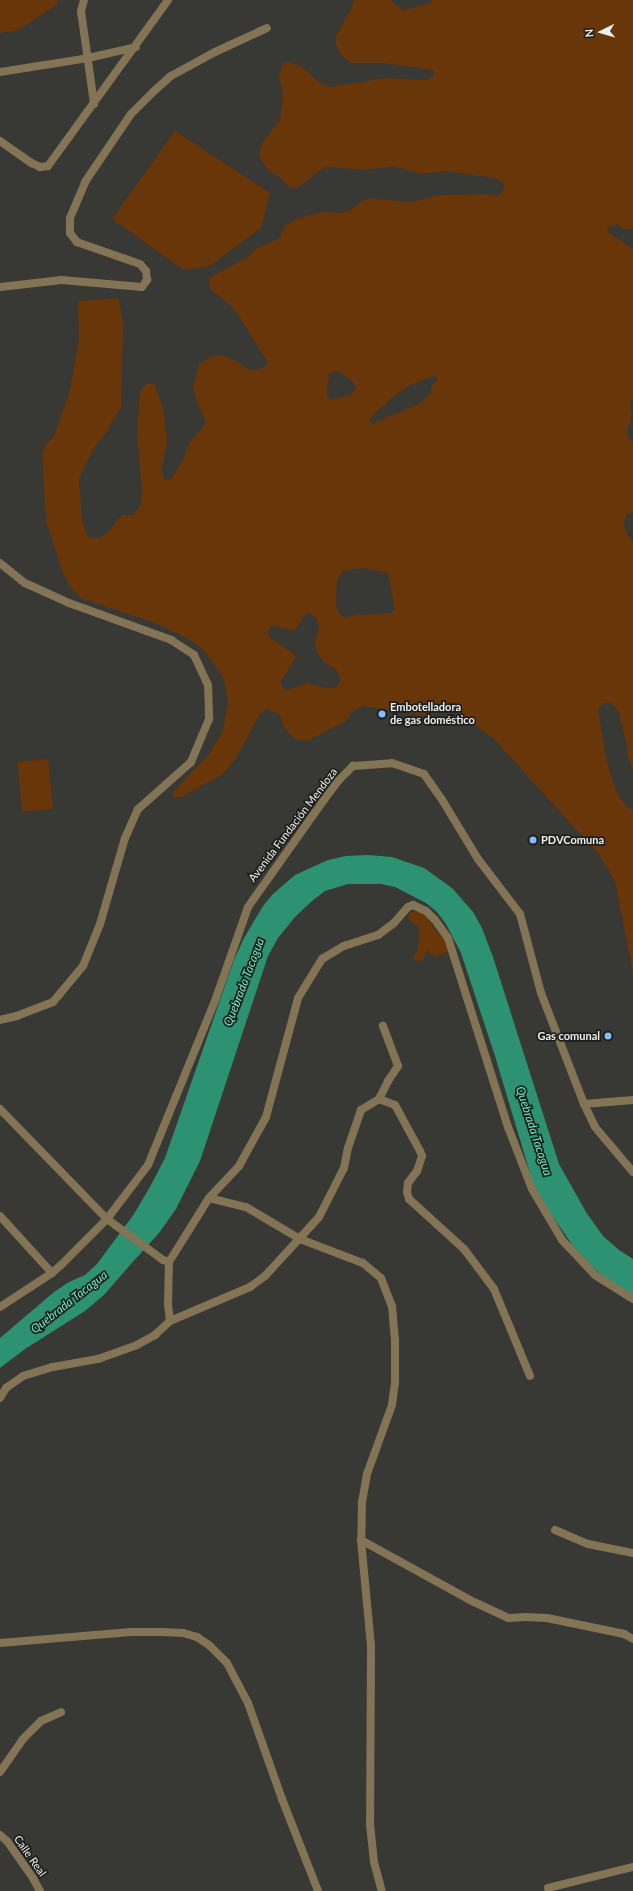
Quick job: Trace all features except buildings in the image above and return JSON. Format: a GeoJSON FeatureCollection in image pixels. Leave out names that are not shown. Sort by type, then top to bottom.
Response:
{"type":"FeatureCollection","features":[{"type":"Feature","properties":{"kind":"street"},"geometry":{"type":"LineString","coordinates":[[84,0],[81,11],[94,104]]}},
{"type":"Feature","properties":{"kind":"street"},"geometry":{"type":"LineString","coordinates":[[0,141],[32,163],[40,167],[48,166],[136,47],[168,0]]}},
{"type":"Feature","properties":{"kind":"street"},"geometry":{"type":"LineString","coordinates":[[0,287],[62,280],[142,287],[147,280],[146,271],[140,264],[77,242],[70,233],[70,218],[85,182],[131,114],[152,92],[172,76],[215,52],[267,28]]}},
{"type":"Feature","properties":{"kind":"street"},"geometry":{"type":"LineString","coordinates":[[0,72],[88,58],[136,47]]}},
{"type":"Feature","properties":{"kind":"street"},"geometry":{"type":"LineString","coordinates":[[0,563],[25,583],[69,603],[171,640],[194,655],[208,685],[209,719],[192,762],[138,809],[125,838],[100,924],[83,966],[53,1002],[17,1016],[0,1020]]}},
{"type":"Feature","properties":{"kind":"street","name":"Avenida Fundación Mendoza"},"geometry":{"type":"LineString","coordinates":[[0,1307],[52,1273],[107,1218],[148,1166],[216,998],[250,903],[323,801],[352,766],[392,763],[424,774],[441,798],[478,859],[520,914],[541,993],[584,1104],[595,1127],[633,1172]]}},
{"type":"Feature","properties":{"kind":"street"},"geometry":{"type":"LineString","coordinates":[[170,1321],[166,1261],[209,1198],[239,1166],[266,1117],[298,998],[322,959],[344,946],[378,935],[394,923],[408,907],[413,905],[426,911],[448,938],[508,1127],[532,1189],[562,1240],[595,1275],[633,1299]]}},
{"type":"Feature","properties":{"kind":"street"},"geometry":{"type":"LineString","coordinates":[[0,1398],[6,1388],[23,1376],[53,1367],[98,1359],[138,1345],[155,1335],[170,1321],[250,1287],[265,1276],[319,1217],[344,1168],[348,1148],[361,1110],[380,1099],[388,1081],[398,1066],[383,1026]]}},
{"type":"Feature","properties":{"kind":"street"},"geometry":{"type":"LineString","coordinates":[[380,1099],[395,1105],[422,1156],[417,1171],[408,1183],[407,1192],[409,1199],[464,1249],[494,1289],[530,1376]]}},
{"type":"Feature","properties":{"kind":"street"},"geometry":{"type":"LineString","coordinates":[[584,1104],[633,1100]]}},
{"type":"Feature","properties":{"kind":"street"},"geometry":{"type":"LineString","coordinates":[[0,1109],[107,1218],[166,1261]]}},
{"type":"Feature","properties":{"kind":"street"},"geometry":{"type":"LineString","coordinates":[[209,1198],[246,1207],[300,1239],[363,1263],[380,1278],[392,1306],[395,1340],[395,1383],[392,1405],[367,1474],[362,1501],[361,1540],[371,1645],[370,1824],[374,1862],[382,1891]]}},
{"type":"Feature","properties":{"kind":"street"},"geometry":{"type":"LineString","coordinates":[[0,1216],[52,1273]]}},
{"type":"Feature","properties":{"kind":"street"},"geometry":{"type":"LineString","coordinates":[[555,1530],[588,1544],[633,1553]]}},
{"type":"Feature","properties":{"kind":"street"},"geometry":{"type":"LineString","coordinates":[[361,1540],[474,1602],[509,1618],[547,1618],[624,1634],[633,1638]]}},
{"type":"Feature","properties":{"kind":"street"},"geometry":{"type":"LineString","coordinates":[[0,1643],[131,1632],[162,1632],[183,1633],[197,1637],[209,1645],[227,1663],[248,1703],[282,1799],[318,1891]]}},
{"type":"Feature","properties":{"kind":"street"},"geometry":{"type":"LineString","coordinates":[[0,1772],[23,1739],[41,1721],[62,1712]]}},
{"type":"Feature","properties":{"kind":"street","name":"Calle Real"},"geometry":{"type":"LineString","coordinates":[[0,1835],[7,1841],[29,1872],[40,1891]]}},
{"type":"Feature","properties":{"kind":"street"},"geometry":{"type":"LineString","coordinates":[[548,1888],[633,1867]]}},
{"type":"Feature","properties":{"kind":"shaded area"},"geometry":{"type":"Polygon","coordinates":[[[0,0],[58,0],[57,4],[19,30],[0,33],[0,0]]]}},
{"type":"Feature","properties":{"kind":"shaded area"},"geometry":{"type":"Polygon","coordinates":[[[354,0],[390,0],[403,10],[406,10],[427,4],[434,0],[633,0],[633,229],[624,229],[617,224],[607,228],[608,232],[633,249],[633,399],[630,400],[632,416],[627,431],[628,438],[633,442],[633,512],[627,514],[624,524],[628,536],[633,542],[633,769],[628,758],[626,741],[618,710],[611,703],[604,703],[598,709],[606,757],[613,782],[620,798],[628,808],[633,810],[633,973],[615,881],[600,856],[494,739],[459,713],[440,708],[428,716],[364,706],[353,711],[346,721],[307,741],[294,739],[284,727],[279,714],[266,709],[260,714],[236,758],[223,774],[182,797],[173,797],[174,791],[209,754],[223,731],[228,702],[224,680],[213,662],[201,648],[187,638],[158,624],[81,598],[71,588],[62,570],[46,521],[42,452],[47,443],[54,436],[69,394],[79,339],[78,301],[119,298],[123,326],[121,409],[92,451],[79,479],[82,520],[85,529],[88,537],[100,538],[107,533],[122,515],[133,515],[141,505],[142,489],[137,434],[140,391],[146,384],[154,383],[163,407],[167,442],[162,468],[164,480],[168,480],[172,478],[184,458],[188,445],[205,424],[205,420],[193,388],[199,364],[214,356],[222,355],[234,360],[250,370],[262,369],[268,363],[239,316],[229,304],[210,289],[209,278],[249,256],[255,249],[279,239],[285,226],[308,215],[325,212],[340,213],[351,210],[361,202],[370,198],[404,202],[418,201],[438,195],[487,194],[496,196],[503,192],[504,184],[495,178],[446,171],[421,174],[394,166],[366,170],[326,167],[301,186],[294,188],[289,187],[278,176],[268,170],[260,158],[259,153],[262,144],[280,119],[283,96],[279,75],[282,66],[286,62],[301,66],[320,83],[329,87],[386,78],[427,80],[434,75],[434,71],[422,68],[382,63],[351,63],[343,57],[336,45],[336,36],[351,9],[354,0]],[[338,371],[329,374],[327,395],[330,400],[350,395],[356,389],[353,382],[338,371]],[[435,376],[412,384],[394,396],[374,414],[369,421],[372,424],[420,403],[430,394],[432,386],[438,379],[435,376]],[[364,568],[344,571],[337,579],[336,606],[340,614],[345,618],[357,615],[391,613],[395,609],[388,573],[364,568]],[[310,613],[304,616],[294,631],[274,625],[268,630],[269,637],[296,657],[281,681],[282,687],[287,691],[307,683],[327,688],[335,688],[341,681],[336,669],[325,663],[316,651],[315,644],[319,627],[317,619],[310,613]]]}},
{"type":"Feature","properties":{"kind":"shaded area"},"geometry":{"type":"Polygon","coordinates":[[[175,131],[270,193],[261,228],[210,266],[184,270],[112,219],[175,131]]]}},
{"type":"Feature","properties":{"kind":"shaded area"},"geometry":{"type":"Polygon","coordinates":[[[48,759],[53,809],[22,812],[17,762],[48,759]]]}},
{"type":"Feature","properties":{"kind":"shaded area"},"geometry":{"type":"Polygon","coordinates":[[[410,912],[423,912],[436,932],[442,935],[447,945],[448,952],[437,956],[430,954],[427,950],[423,960],[417,961],[413,957],[418,950],[419,930],[418,925],[412,923],[408,917],[410,912]]]}},
{"type":"Feature","properties":{"kind":"water","name":"Quebrada Tacagua"},"geometry":{"type":"Polygon","coordinates":[[[368,855],[392,857],[424,868],[452,888],[473,912],[482,928],[493,957],[559,1164],[586,1212],[603,1236],[619,1250],[633,1259],[633,1296],[610,1282],[590,1265],[573,1246],[544,1204],[533,1183],[495,1056],[461,953],[446,924],[437,912],[426,903],[395,887],[381,884],[348,884],[325,891],[312,901],[295,917],[278,938],[268,956],[200,1161],[176,1209],[159,1233],[104,1295],[85,1311],[25,1349],[0,1368],[0,1338],[54,1292],[69,1282],[85,1275],[97,1264],[134,1214],[151,1185],[165,1158],[234,960],[244,938],[263,906],[273,894],[295,875],[328,860],[346,856],[368,855]]]}},
{"type":"Feature","properties":{"kind":"place","name":"Embotelladora de gas doméstico"},"geometry":{"type":"Point","coordinates":[382,714]}},
{"type":"Feature","properties":{"kind":"place","name":"PDVComuna"},"geometry":{"type":"Point","coordinates":[533,840]}},
{"type":"Feature","properties":{"kind":"place","name":"Gas comunal"},"geometry":{"type":"Point","coordinates":[608,1036]}}]}
